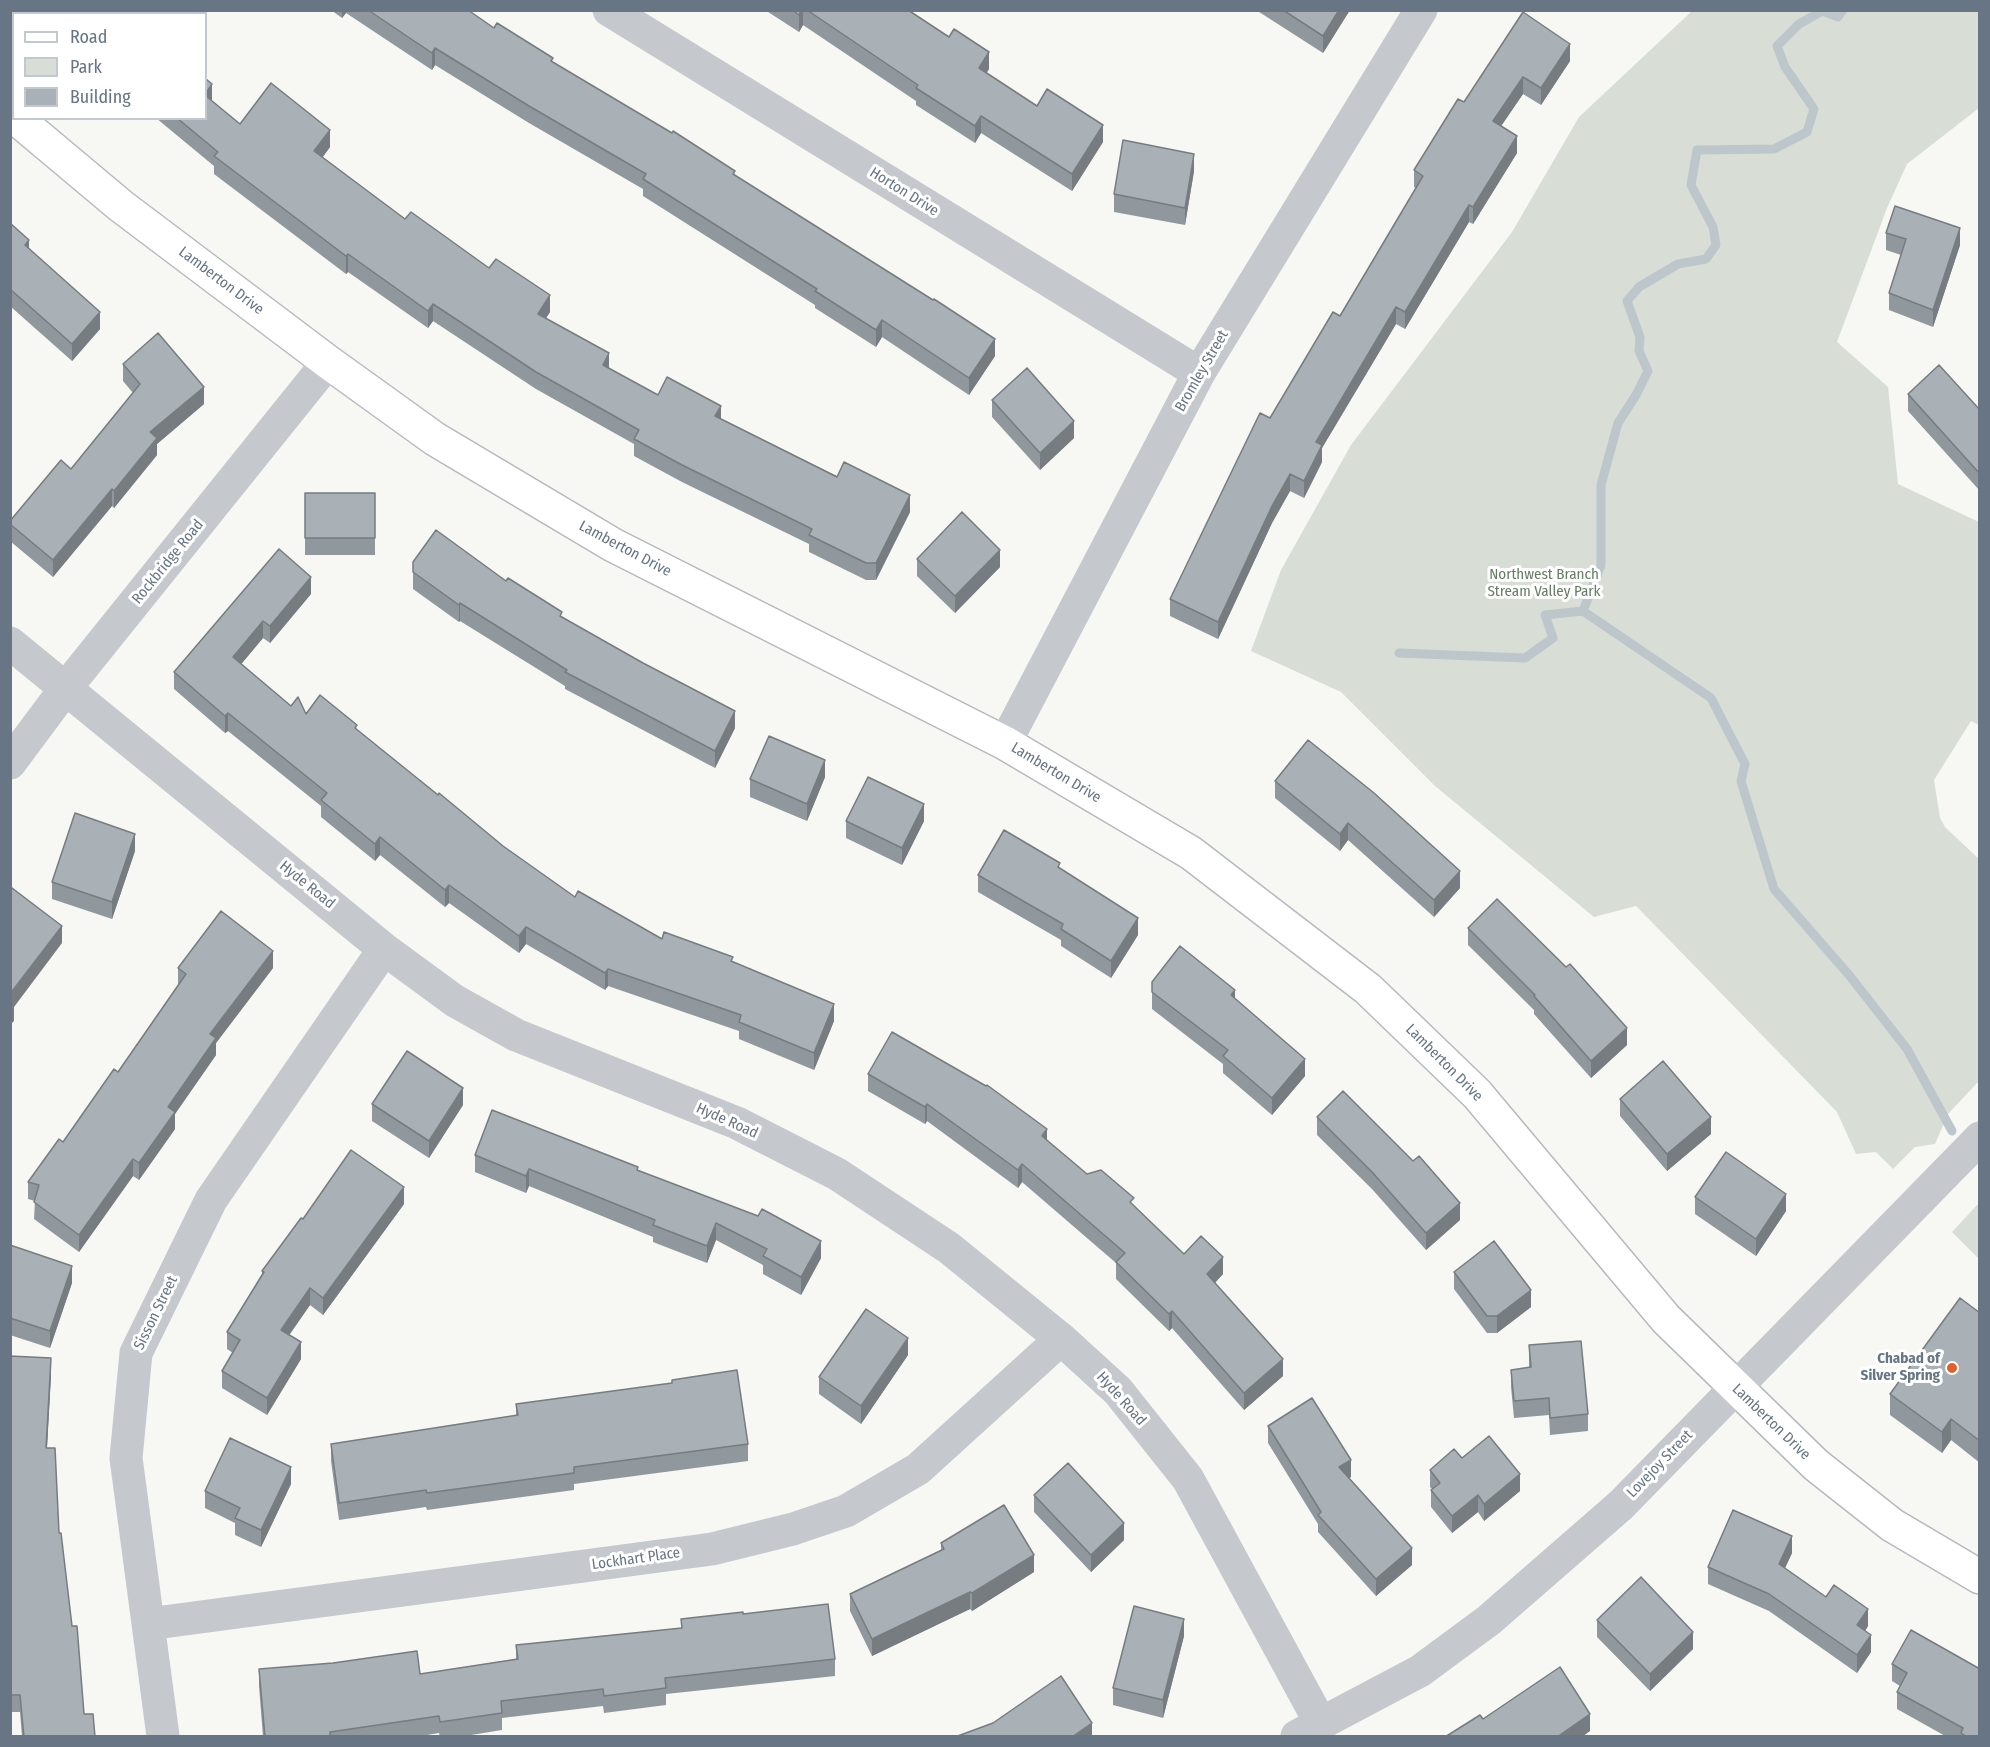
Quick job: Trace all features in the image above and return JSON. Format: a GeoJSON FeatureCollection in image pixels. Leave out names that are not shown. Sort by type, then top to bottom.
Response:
{"type":"FeatureCollection","features":[{"type":"Feature","properties":{"kind":"street","name":"Horton Drive"},"geometry":{"type":"LineString","coordinates":[[609,10],[1199,373]]}},
{"type":"Feature","properties":{"kind":"street","name":"Bromley Street"},"geometry":{"type":"LineString","coordinates":[[1005,743],[1199,373],[1421,10]]}},
{"type":"Feature","properties":{"kind":"street","name":"Lamberton Drive"},"geometry":{"type":"LineString","coordinates":[[19,120],[121,206],[328,362],[435,439],[613,545],[1005,743],[1191,853],[1368,989],[1477,1094],[1666,1319],[1816,1465],[1892,1525],[1980,1577]]}},
{"type":"Feature","properties":{"kind":"street","name":"Rockbridge Road"},"geometry":{"type":"LineString","coordinates":[[10,764],[65,689],[328,362]]}},
{"type":"Feature","properties":{"kind":"street","name":"Hyde Road"},"geometry":{"type":"LineString","coordinates":[[10,644],[384,949],[455,1001],[516,1035],[737,1124],[837,1174],[949,1248],[1061,1339],[1118,1391],[1188,1479],[1309,1730]]}},
{"type":"Feature","properties":{"kind":"street","name":"Sisson Street"},"geometry":{"type":"LineString","coordinates":[[163,1737],[126,1458],[136,1353],[212,1200],[384,949]]}},
{"type":"Feature","properties":{"kind":"street","name":"Lovejoy Street"},"geometry":{"type":"LineString","coordinates":[[1309,1730],[1420,1671],[1489,1620],[1621,1505],[1980,1138]]}},
{"type":"Feature","properties":{"kind":"street","name":"Lockhart Place"},"geometry":{"type":"LineString","coordinates":[[148,1624],[712,1549],[793,1529],[846,1511],[918,1469],[1061,1339]]}},
{"type":"Feature","properties":{"kind":"green space","name":"Northwest Branch Stream Valley Park"},"geometry":{"type":"Polygon","coordinates":[[[1692,11],[1979,11],[1979,108],[1907,164],[1887,208],[1837,342],[1888,387],[1898,484],[1979,522],[1979,725],[1971,721],[1934,780],[1940,818],[1945,827],[1979,859],[1979,1081],[1948,1114],[1935,1144],[1915,1147],[1893,1169],[1876,1152],[1856,1154],[1837,1112],[1636,906],[1594,917],[1435,786],[1341,692],[1251,651],[1281,570],[1351,445],[1512,232],[1579,117],[1692,11]]]}},
{"type":"Feature","properties":{"kind":"green space"},"geometry":{"type":"Polygon","coordinates":[[[1979,1203],[1979,1259],[1952,1232],[1979,1203]]]}},
{"type":"Feature","properties":{"kind":"building"},"geometry":{"type":"Polygon","coordinates":[[[52,10],[124,10],[126,12],[54,12],[52,10]]]}},
{"type":"Feature","properties":{"kind":"building"},"geometry":{"type":"Polygon","coordinates":[[[368,10],[468,10],[494,28],[497,23],[553,58],[551,61],[672,133],[673,131],[735,171],[733,174],[995,339],[969,378],[882,320],[876,330],[815,291],[817,289],[643,179],[646,174],[435,48],[432,53],[368,10]]]}},
{"type":"Feature","properties":{"kind":"building"},"geometry":{"type":"Polygon","coordinates":[[[807,10],[908,10],[949,37],[954,29],[989,52],[979,68],[1037,106],[1047,89],[1103,125],[1072,174],[981,116],[975,126],[916,88],[918,85],[807,10]]]}},
{"type":"Feature","properties":{"kind":"building"},"geometry":{"type":"Polygon","coordinates":[[[1283,10],[1339,10],[1323,36],[1283,10]]]}},
{"type":"Feature","properties":{"kind":"building"},"geometry":{"type":"Polygon","coordinates":[[[1523,12],[1570,44],[1541,88],[1523,77],[1493,121],[1517,136],[1473,207],[1469,205],[1405,312],[1396,307],[1316,442],[1322,445],[1304,481],[1290,474],[1272,506],[1218,622],[1170,599],[1260,413],[1270,418],[1333,312],[1340,316],[1423,176],[1414,170],[1458,99],[1464,102],[1523,12]]]}},
{"type":"Feature","properties":{"kind":"building"},"geometry":{"type":"Polygon","coordinates":[[[207,80],[212,84],[207,92],[207,80]]]}},
{"type":"Feature","properties":{"kind":"building"},"geometry":{"type":"Polygon","coordinates":[[[271,83],[330,130],[314,151],[405,219],[411,212],[489,268],[496,259],[550,295],[538,314],[609,353],[603,365],[658,395],[667,377],[721,406],[715,416],[837,477],[844,462],[910,495],[876,563],[866,563],[809,535],[812,529],[634,439],[639,430],[536,372],[433,304],[428,311],[348,254],[346,256],[214,156],[218,152],[179,120],[207,120],[207,97],[240,124],[271,83]]]}},
{"type":"Feature","properties":{"kind":"building"},"geometry":{"type":"Polygon","coordinates":[[[1123,140],[1194,154],[1185,208],[1114,194],[1123,140]]]}},
{"type":"Feature","properties":{"kind":"building"},"geometry":{"type":"Polygon","coordinates":[[[1895,206],[1960,228],[1933,310],[1889,293],[1906,239],[1886,233],[1895,206]]]}},
{"type":"Feature","properties":{"kind":"building"},"geometry":{"type":"Polygon","coordinates":[[[10,223],[29,240],[25,245],[100,312],[72,344],[10,289],[10,223]]]}},
{"type":"Feature","properties":{"kind":"building"},"geometry":{"type":"Polygon","coordinates":[[[158,333],[204,387],[150,432],[157,438],[53,560],[10,524],[10,521],[61,460],[71,469],[140,384],[123,364],[158,333]]]}},
{"type":"Feature","properties":{"kind":"building"},"geometry":{"type":"Polygon","coordinates":[[[1939,365],[1980,410],[1980,474],[1908,394],[1939,365]]]}},
{"type":"Feature","properties":{"kind":"building"},"geometry":{"type":"Polygon","coordinates":[[[1027,368],[1074,421],[1040,453],[992,400],[1027,368]]]}},
{"type":"Feature","properties":{"kind":"building"},"geometry":{"type":"Polygon","coordinates":[[[305,493],[375,493],[375,538],[305,538],[305,493]]]}},
{"type":"Feature","properties":{"kind":"building"},"geometry":{"type":"Polygon","coordinates":[[[962,512],[1000,550],[955,596],[917,559],[962,512]]]}},
{"type":"Feature","properties":{"kind":"building"},"geometry":{"type":"Polygon","coordinates":[[[436,530],[506,581],[508,578],[562,612],[560,616],[735,711],[715,751],[565,672],[567,670],[460,603],[459,605],[413,572],[413,562],[436,530]]]}},
{"type":"Feature","properties":{"kind":"building"},"geometry":{"type":"Polygon","coordinates":[[[279,549],[311,577],[270,626],[263,621],[233,657],[291,706],[298,697],[306,714],[320,695],[357,725],[355,728],[438,795],[439,793],[503,846],[575,897],[578,891],[662,939],[664,932],[733,957],[731,961],[834,1004],[814,1053],[739,1022],[741,1015],[608,969],[605,973],[526,927],[519,936],[449,885],[445,890],[380,837],[375,844],[321,800],[327,793],[228,713],[225,716],[174,672],[279,549]]]}},
{"type":"Feature","properties":{"kind":"building"},"geometry":{"type":"Polygon","coordinates":[[[769,736],[825,760],[807,804],[750,779],[769,736]]]}},
{"type":"Feature","properties":{"kind":"building"},"geometry":{"type":"Polygon","coordinates":[[[1308,740],[1374,793],[1460,871],[1434,900],[1348,823],[1340,834],[1275,781],[1308,740]]]}},
{"type":"Feature","properties":{"kind":"building"},"geometry":{"type":"Polygon","coordinates":[[[868,777],[924,804],[902,848],[846,821],[868,777]]]}},
{"type":"Feature","properties":{"kind":"building"},"geometry":{"type":"Polygon","coordinates":[[[75,813],[135,834],[112,902],[52,882],[75,813]]]}},
{"type":"Feature","properties":{"kind":"building"},"geometry":{"type":"Polygon","coordinates":[[[1004,830],[1060,863],[1058,867],[1138,918],[1111,961],[1061,929],[1063,924],[978,875],[1004,830]]]}},
{"type":"Feature","properties":{"kind":"building"},"geometry":{"type":"Polygon","coordinates":[[[12,888],[62,926],[10,994],[10,891],[12,888]]]}},
{"type":"Feature","properties":{"kind":"building"},"geometry":{"type":"Polygon","coordinates":[[[1497,899],[1566,967],[1570,964],[1627,1028],[1591,1061],[1535,995],[1468,928],[1497,899]]]}},
{"type":"Feature","properties":{"kind":"building"},"geometry":{"type":"Polygon","coordinates":[[[221,911],[273,951],[210,1034],[216,1038],[168,1107],[175,1112],[139,1163],[133,1159],[79,1235],[34,1202],[39,1185],[28,1182],[59,1139],[63,1142],[114,1069],[118,1072],[186,974],[178,968],[221,911]]]}},
{"type":"Feature","properties":{"kind":"building"},"geometry":{"type":"Polygon","coordinates":[[[1180,946],[1235,990],[1231,995],[1305,1059],[1272,1098],[1223,1056],[1228,1050],[1152,992],[1152,982],[1180,946]]]}},
{"type":"Feature","properties":{"kind":"building"},"geometry":{"type":"Polygon","coordinates":[[[892,1032],[987,1085],[1047,1129],[1042,1136],[1087,1174],[1101,1170],[1134,1198],[1130,1202],[1184,1254],[1201,1236],[1223,1257],[1207,1274],[1283,1359],[1244,1393],[1172,1311],[1169,1314],[1116,1262],[1125,1253],[1022,1164],[1018,1170],[927,1104],[925,1107],[868,1074],[892,1032]]]}},
{"type":"Feature","properties":{"kind":"building"},"geometry":{"type":"Polygon","coordinates":[[[407,1051],[463,1088],[429,1141],[372,1104],[407,1051]]]}},
{"type":"Feature","properties":{"kind":"building"},"geometry":{"type":"Polygon","coordinates":[[[1663,1061],[1711,1117],[1667,1154],[1620,1099],[1663,1061]]]}},
{"type":"Feature","properties":{"kind":"building"},"geometry":{"type":"Polygon","coordinates":[[[1343,1091],[1413,1161],[1419,1156],[1460,1203],[1426,1233],[1372,1172],[1317,1117],[1343,1091]]]}},
{"type":"Feature","properties":{"kind":"building"},"geometry":{"type":"Polygon","coordinates":[[[492,1110],[638,1167],[637,1170],[758,1216],[762,1209],[821,1241],[801,1277],[763,1256],[767,1249],[716,1223],[707,1246],[653,1225],[655,1220],[529,1169],[526,1176],[475,1155],[492,1110]]]}},
{"type":"Feature","properties":{"kind":"building"},"geometry":{"type":"Polygon","coordinates":[[[351,1150],[404,1187],[323,1298],[310,1288],[281,1330],[301,1342],[267,1398],[222,1371],[240,1340],[227,1332],[264,1272],[262,1271],[301,1218],[303,1219],[351,1150]]]}},
{"type":"Feature","properties":{"kind":"building"},"geometry":{"type":"Polygon","coordinates":[[[1726,1152],[1786,1194],[1756,1239],[1695,1197],[1726,1152]]]}},
{"type":"Feature","properties":{"kind":"building"},"geometry":{"type":"Polygon","coordinates":[[[1494,1241],[1531,1290],[1497,1316],[1487,1316],[1454,1272],[1494,1241]]]}},
{"type":"Feature","properties":{"kind":"building"},"geometry":{"type":"Polygon","coordinates":[[[10,1245],[72,1266],[50,1331],[10,1318],[10,1245]]]}},
{"type":"Feature","properties":{"kind":"building","name":"Chabad of Silver Spring"},"geometry":{"type":"Polygon","coordinates":[[[1960,1298],[1980,1313],[1980,1441],[1951,1419],[1942,1432],[1890,1394],[1960,1298]]]}},
{"type":"Feature","properties":{"kind":"building"},"geometry":{"type":"Polygon","coordinates":[[[866,1309],[908,1338],[861,1406],[819,1377],[866,1309]]]}},
{"type":"Feature","properties":{"kind":"building"},"geometry":{"type":"Polygon","coordinates":[[[1581,1341],[1588,1414],[1550,1418],[1549,1398],[1514,1401],[1511,1370],[1531,1367],[1529,1345],[1581,1341]]]}},
{"type":"Feature","properties":{"kind":"building"},"geometry":{"type":"Polygon","coordinates":[[[10,1356],[51,1358],[46,1448],[55,1448],[59,1533],[61,1533],[72,1626],[77,1626],[84,1714],[93,1714],[95,1737],[24,1737],[20,1695],[10,1695],[10,1356]]]}},
{"type":"Feature","properties":{"kind":"building"},"geometry":{"type":"Polygon","coordinates":[[[737,1370],[748,1444],[574,1467],[574,1473],[427,1493],[426,1490],[339,1503],[331,1444],[518,1415],[516,1404],[672,1383],[672,1380],[737,1370]]]}},
{"type":"Feature","properties":{"kind":"building"},"geometry":{"type":"Polygon","coordinates":[[[1312,1398],[1351,1460],[1339,1467],[1412,1548],[1376,1579],[1318,1515],[1321,1512],[1268,1426],[1312,1398]]]}},
{"type":"Feature","properties":{"kind":"building"},"geometry":{"type":"Polygon","coordinates":[[[1489,1436],[1520,1474],[1484,1504],[1478,1495],[1452,1516],[1431,1490],[1440,1483],[1430,1470],[1454,1449],[1462,1458],[1489,1436]]]}},
{"type":"Feature","properties":{"kind":"building"},"geometry":{"type":"Polygon","coordinates":[[[230,1438],[291,1467],[261,1530],[235,1518],[240,1508],[205,1491],[230,1438]]]}},
{"type":"Feature","properties":{"kind":"building"},"geometry":{"type":"Polygon","coordinates":[[[1068,1463],[1124,1523],[1091,1555],[1034,1495],[1068,1463]]]}},
{"type":"Feature","properties":{"kind":"building"},"geometry":{"type":"Polygon","coordinates":[[[1004,1505],[1034,1555],[972,1593],[872,1639],[850,1594],[944,1549],[941,1543],[1004,1505]]]}},
{"type":"Feature","properties":{"kind":"building"},"geometry":{"type":"Polygon","coordinates":[[[1733,1510],[1792,1536],[1779,1564],[1826,1597],[1834,1585],[1868,1609],[1857,1625],[1871,1635],[1857,1655],[1769,1594],[1708,1567],[1733,1510]]]}},
{"type":"Feature","properties":{"kind":"building"},"geometry":{"type":"Polygon","coordinates":[[[1641,1577],[1693,1632],[1650,1674],[1597,1620],[1641,1577]]]}},
{"type":"Feature","properties":{"kind":"building"},"geometry":{"type":"Polygon","coordinates":[[[828,1604],[835,1659],[665,1678],[666,1688],[604,1696],[603,1689],[501,1701],[502,1713],[440,1722],[439,1716],[330,1732],[330,1737],[265,1737],[259,1669],[333,1663],[417,1651],[420,1674],[518,1659],[516,1645],[682,1628],[681,1619],[828,1604]]]}},
{"type":"Feature","properties":{"kind":"building"},"geometry":{"type":"Polygon","coordinates":[[[1134,1606],[1184,1619],[1163,1700],[1113,1688],[1134,1606]]]}},
{"type":"Feature","properties":{"kind":"building"},"geometry":{"type":"Polygon","coordinates":[[[1911,1630],[1980,1669],[1980,1737],[1967,1737],[1961,1733],[1963,1728],[1897,1692],[1907,1673],[1892,1664],[1911,1630]]]}},
{"type":"Feature","properties":{"kind":"building"},"geometry":{"type":"Polygon","coordinates":[[[1560,1667],[1590,1714],[1557,1737],[1445,1737],[1480,1715],[1483,1719],[1560,1667]]]}},
{"type":"Feature","properties":{"kind":"building"},"geometry":{"type":"Polygon","coordinates":[[[1061,1676],[1092,1723],[1072,1737],[955,1737],[993,1723],[1061,1676]]]}},
{"type":"Feature","properties":{"kind":"waterway"},"geometry":{"type":"LineString","coordinates":[[1843,10],[1838,17],[1822,11],[1799,24],[1777,46],[1785,67],[1814,109],[1807,132],[1774,149],[1697,150],[1691,185],[1713,227],[1716,245],[1706,259],[1678,264],[1639,287],[1627,301],[1640,337],[1639,351],[1648,371],[1618,423],[1601,485],[1601,565],[1583,611],[1711,698],[1745,764],[1741,781],[1774,889],[1849,975],[1907,1049],[1952,1131]]}},
{"type":"Feature","properties":{"kind":"waterway"},"geometry":{"type":"LineString","coordinates":[[1399,653],[1525,658],[1553,638],[1545,615],[1583,611]]}},
{"type":"Feature","properties":{"kind":"place","name":"Chabad of Silver Spring"},"geometry":{"type":"Point","coordinates":[1952,1368]}}]}
